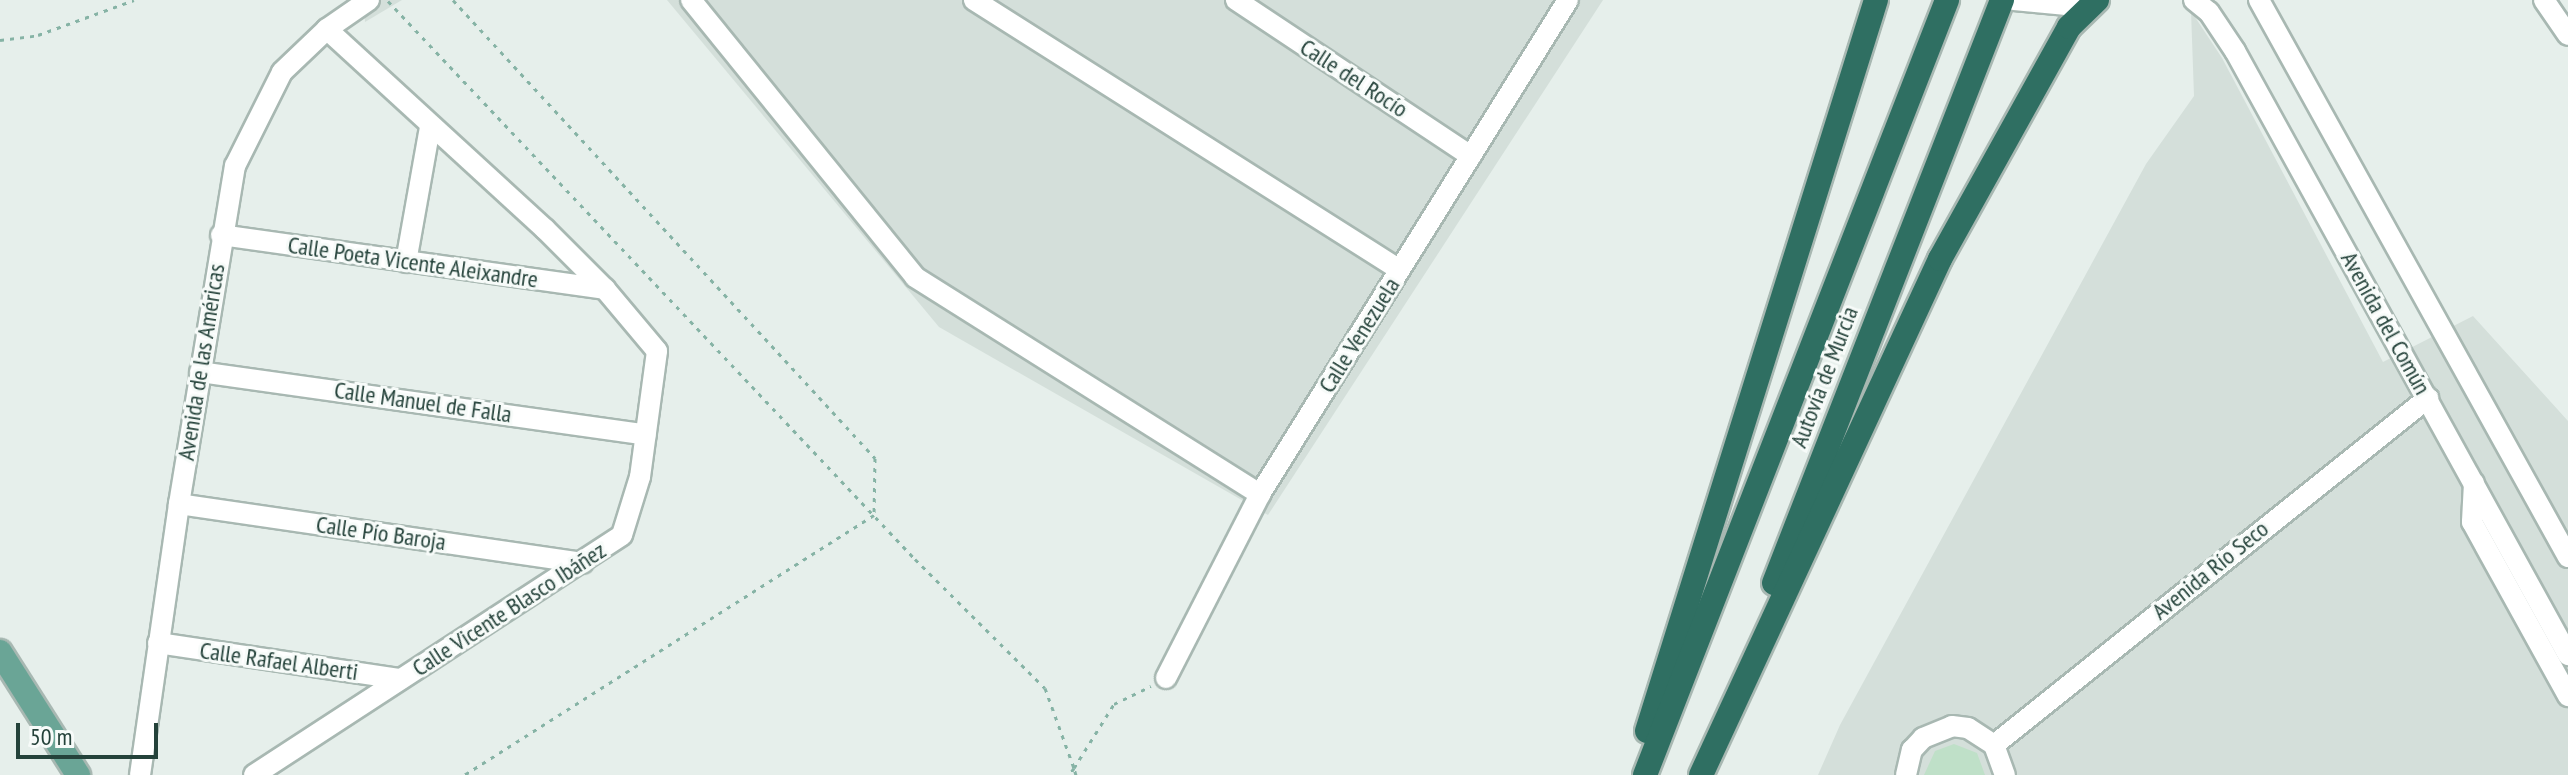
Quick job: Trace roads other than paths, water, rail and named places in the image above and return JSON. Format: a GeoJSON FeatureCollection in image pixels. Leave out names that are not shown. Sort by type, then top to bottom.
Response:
{"type":"FeatureCollection","features":[{"type":"Feature","properties":{"kind":"highway"},"geometry":{"type":"LineString","coordinates":[[1633,775],[1876,0]]}},
{"type":"Feature","properties":{"kind":"highway","name":"Autovía de Murcia"},"geometry":{"type":"LineString","coordinates":[[1700,775],[2002,0]]}},
{"type":"Feature","properties":{"kind":"highway"},"geometry":{"type":"LineString","coordinates":[[1700,775],[1940,259],[2069,27],[2097,0]]}},
{"type":"Feature","properties":{"kind":"highway","name":"Autovía de Murcia"},"geometry":{"type":"LineString","coordinates":[[1645,775],[1944,6]]}},
{"type":"Feature","properties":{"kind":"main road"},"geometry":{"type":"LineString","coordinates":[[1,656],[78,775]]}},
{"type":"Feature","properties":{"kind":"street","name":"Avenida de las Américas"},"geometry":{"type":"LineString","coordinates":[[140,775],[179,504],[221,235],[235,166],[282,72],[327,29],[369,0]]}},
{"type":"Feature","properties":{"kind":"street"},"geometry":{"type":"LineString","coordinates":[[691,0],[915,277],[1260,494]]}},
{"type":"Feature","properties":{"kind":"street"},"geometry":{"type":"LineString","coordinates":[[974,0],[1400,270]]}},
{"type":"Feature","properties":{"kind":"street","name":"Calle del Rocío"},"geometry":{"type":"LineString","coordinates":[[1236,0],[1471,156]]}},
{"type":"Feature","properties":{"kind":"street","name":"Calle Venezuela"},"geometry":{"type":"LineString","coordinates":[[1166,678],[1260,494],[1568,0]]}},
{"type":"Feature","properties":{"kind":"street"},"geometry":{"type":"LineString","coordinates":[[2014,0],[2067,5],[2080,0]]}},
{"type":"Feature","properties":{"kind":"street","name":"Avenida del Común"},"geometry":{"type":"LineString","coordinates":[[2194,0],[2209,12],[2235,51],[2568,655]]}},
{"type":"Feature","properties":{"kind":"street","name":"Avenida del Común"},"geometry":{"type":"LineString","coordinates":[[2259,0],[2568,557]]}},
{"type":"Feature","properties":{"kind":"street"},"geometry":{"type":"LineString","coordinates":[[2544,0],[2568,35]]}},
{"type":"Feature","properties":{"kind":"street","name":"Calle Vicente Blasco Ibáñez"},"geometry":{"type":"LineString","coordinates":[[254,775],[622,535],[640,477],[657,351],[605,289],[545,229],[430,127],[327,29]]}},
{"type":"Feature","properties":{"kind":"street"},"geometry":{"type":"LineString","coordinates":[[406,262],[430,127]]}},
{"type":"Feature","properties":{"kind":"street","name":"Calle Poeta Vicente Aleixandre"},"geometry":{"type":"LineString","coordinates":[[221,235],[605,289]]}},
{"type":"Feature","properties":{"kind":"street","name":"Calle Manuel de Falla"},"geometry":{"type":"LineString","coordinates":[[200,372],[646,435]]}},
{"type":"Feature","properties":{"kind":"street","name":"Avenida Río Seco"},"geometry":{"type":"LineString","coordinates":[[1994,745],[2428,398]]}},
{"type":"Feature","properties":{"kind":"street"},"geometry":{"type":"LineString","coordinates":[[2474,483],[2472,522],[2568,696]]}},
{"type":"Feature","properties":{"kind":"street","name":"Calle Pío Baroja"},"geometry":{"type":"LineString","coordinates":[[179,504],[583,563]]}},
{"type":"Feature","properties":{"kind":"street","name":"Calle Rafael Alberti"},"geometry":{"type":"LineString","coordinates":[[158,643],[400,679]]}},
{"type":"Feature","properties":{"kind":"street"},"geometry":{"type":"LineString","coordinates":[[1906,775],[1912,750],[1936,729],[1968,728],[1994,745],[2005,775]]}}]}
